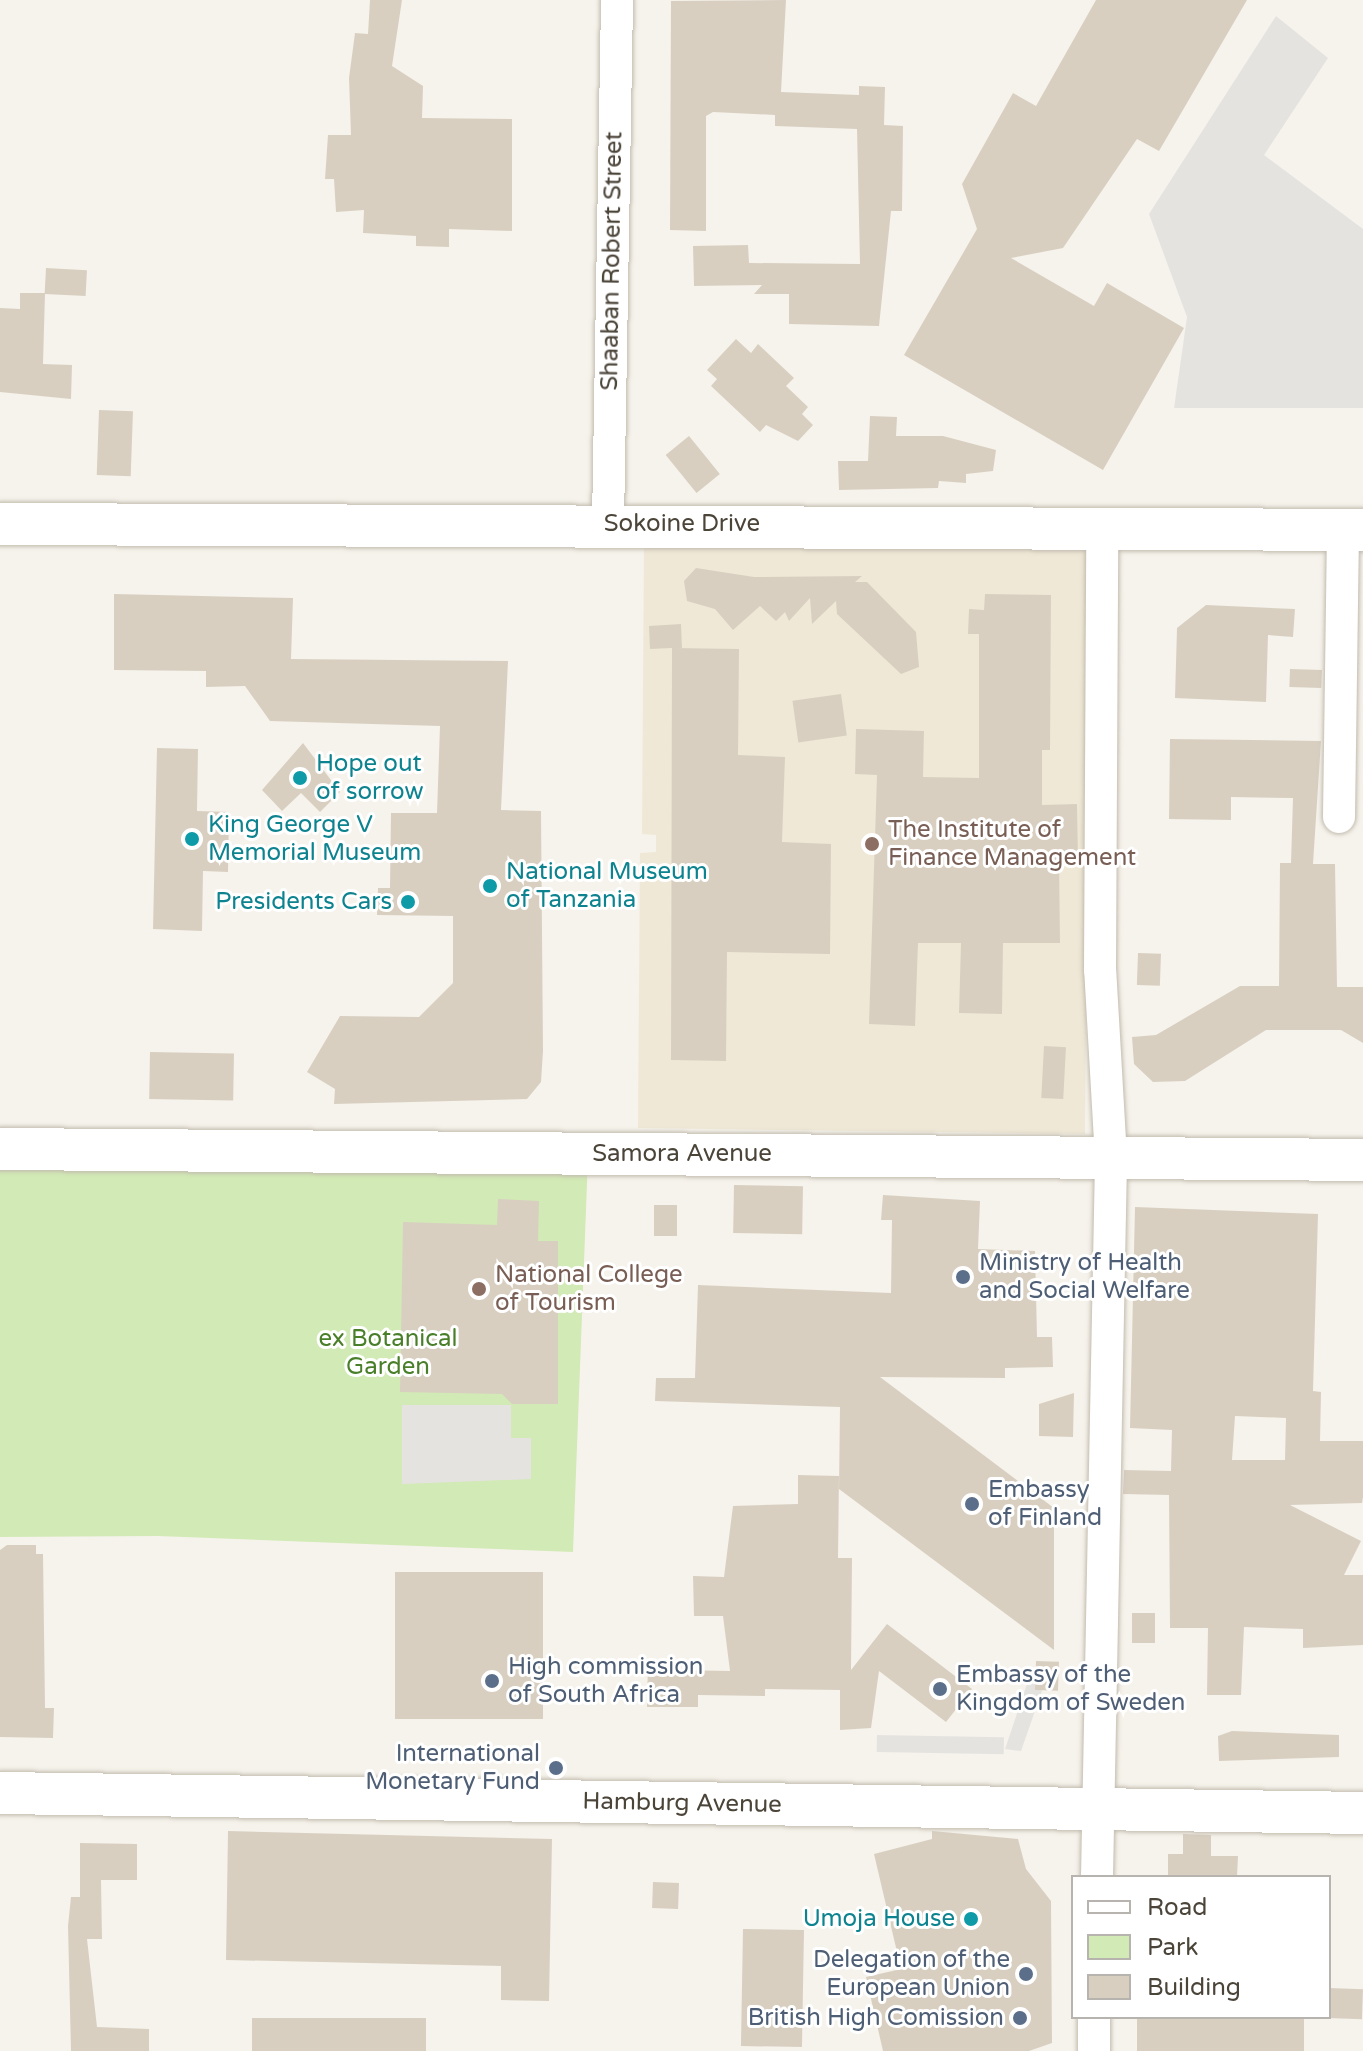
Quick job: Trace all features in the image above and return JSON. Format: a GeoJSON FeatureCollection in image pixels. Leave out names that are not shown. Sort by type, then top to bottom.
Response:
{"type":"FeatureCollection","features":[{"type":"Feature","properties":{"kind":"street","name":"Shaaban Robert Street"},"geometry":{"type":"LineString","coordinates":[[608,523],[617,0]]}},
{"type":"Feature","properties":{"kind":"street","name":"Sokoine Drive"},"geometry":{"type":"LineString","coordinates":[[0,524],[608,523],[1353,530]]}},
{"type":"Feature","properties":{"kind":"street"},"geometry":{"type":"LineString","coordinates":[[1097,1875],[1111,1158],[1100,970],[1102,527]]}},
{"type":"Feature","properties":{"kind":"street"},"geometry":{"type":"LineString","coordinates":[[1339,817],[1349,730],[1353,530]]}},
{"type":"Feature","properties":{"kind":"street","name":"Samora Avenue"},"geometry":{"type":"LineString","coordinates":[[0,1149],[1363,1160]]}},
{"type":"Feature","properties":{"kind":"street","name":"Hamburg Avenue"},"geometry":{"type":"LineString","coordinates":[[0,1793],[1363,1813]]}},
{"type":"Feature","properties":{"kind":"street"},"geometry":{"type":"LineString","coordinates":[[1094,2019],[1094,2051]]}},
{"type":"Feature","properties":{"kind":"shaded area"},"geometry":{"type":"Polygon","coordinates":[[[1276,16],[1328,58],[1264,155],[1363,229],[1363,408],[1174,408],[1187,317],[1149,214],[1276,16]]]}},
{"type":"Feature","properties":{"kind":"shaded area","name":"The Institute of Finance Management"},"geometry":{"type":"Polygon","coordinates":[[[644,537],[1090,543],[1085,1134],[638,1128],[640,853],[656,852],[656,835],[642,834],[644,537]]]}},
{"type":"Feature","properties":{"kind":"shaded area"},"geometry":{"type":"Polygon","coordinates":[[[402,1405],[511,1405],[511,1438],[531,1438],[531,1479],[402,1484],[402,1405]]]}},
{"type":"Feature","properties":{"kind":"shaded area"},"geometry":{"type":"Polygon","coordinates":[[[1030,1675],[1042,1691],[1021,1751],[1005,1749],[1030,1675]]]}},
{"type":"Feature","properties":{"kind":"shaded area"},"geometry":{"type":"Polygon","coordinates":[[[877,1735],[1004,1737],[1004,1754],[877,1752],[877,1735]]]}},
{"type":"Feature","properties":{"kind":"green space","name":"ex Botanical Garden"},"geometry":{"type":"Polygon","coordinates":[[[588,1157],[573,1552],[158,1536],[0,1537],[0,1165],[588,1157]]]}},
{"type":"Feature","properties":{"kind":"building"},"geometry":{"type":"Polygon","coordinates":[[[370,0],[402,0],[392,66],[423,86],[422,118],[512,119],[512,231],[449,229],[449,247],[416,246],[416,236],[363,233],[364,210],[336,212],[334,179],[325,179],[328,135],[351,135],[349,78],[355,33],[368,34],[370,0]]]}},
{"type":"Feature","properties":{"kind":"building"},"geometry":{"type":"Polygon","coordinates":[[[786,0],[781,92],[859,95],[859,86],[885,87],[884,125],[903,126],[902,211],[891,211],[879,326],[789,324],[789,294],[754,294],[762,285],[694,286],[693,246],[748,245],[749,263],[860,264],[857,129],[775,126],[775,115],[713,112],[706,116],[706,231],[670,230],[671,1],[786,0]]]}},
{"type":"Feature","properties":{"kind":"building"},"geometry":{"type":"Polygon","coordinates":[[[1096,0],[1247,0],[1159,151],[1137,139],[1063,248],[1011,258],[1094,306],[1107,283],[1184,328],[1103,470],[904,355],[977,229],[962,184],[1013,93],[1036,106],[1096,0]]]}},
{"type":"Feature","properties":{"kind":"building"},"geometry":{"type":"Polygon","coordinates":[[[46,268],[87,270],[86,296],[45,294],[46,268]]]}},
{"type":"Feature","properties":{"kind":"building"},"geometry":{"type":"Polygon","coordinates":[[[20,293],[45,293],[43,364],[72,365],[71,399],[0,392],[0,308],[20,309],[20,293]]]}},
{"type":"Feature","properties":{"kind":"building"},"geometry":{"type":"Polygon","coordinates":[[[736,339],[751,353],[758,344],[794,378],[786,386],[808,407],[802,414],[813,425],[798,441],[766,425],[760,432],[711,386],[717,379],[707,370],[736,339]]]}},
{"type":"Feature","properties":{"kind":"building"},"geometry":{"type":"Polygon","coordinates":[[[99,410],[133,411],[131,476],[97,475],[99,410]]]}},
{"type":"Feature","properties":{"kind":"building"},"geometry":{"type":"Polygon","coordinates":[[[870,416],[897,417],[896,436],[943,436],[996,450],[993,471],[966,474],[966,483],[939,481],[938,488],[839,490],[838,461],[868,461],[870,416]]]}},
{"type":"Feature","properties":{"kind":"building"},"geometry":{"type":"Polygon","coordinates":[[[689,436],[720,474],[697,493],[666,455],[689,436]]]}},
{"type":"Feature","properties":{"kind":"building"},"geometry":{"type":"Polygon","coordinates":[[[696,568],[754,577],[862,576],[855,582],[867,582],[916,632],[919,667],[901,674],[837,614],[836,601],[812,624],[810,598],[789,621],[785,612],[776,621],[760,606],[733,630],[715,609],[687,601],[684,581],[696,568]]]}},
{"type":"Feature","properties":{"kind":"building","name":"National Museum of Tanzania"},"geometry":{"type":"Polygon","coordinates":[[[114,594],[293,598],[291,659],[508,661],[501,810],[541,811],[543,1051],[541,1082],[527,1099],[334,1104],[335,1089],[307,1072],[340,1016],[419,1017],[453,983],[453,916],[377,915],[378,888],[390,888],[391,813],[437,813],[440,726],[270,721],[245,686],[206,687],[206,671],[114,670],[114,594]]]}},
{"type":"Feature","properties":{"kind":"building"},"geometry":{"type":"Polygon","coordinates":[[[985,594],[1051,595],[1050,750],[1042,750],[1042,805],[1077,804],[1078,861],[1059,861],[1060,943],[1003,943],[1002,1014],[959,1013],[961,943],[918,943],[915,1026],[869,1024],[877,775],[855,774],[856,729],[924,731],[923,777],[979,778],[979,634],[968,634],[969,609],[984,610],[985,594]]]}},
{"type":"Feature","properties":{"kind":"building"},"geometry":{"type":"Polygon","coordinates":[[[1206,605],[1295,609],[1293,637],[1268,635],[1266,702],[1175,698],[1177,628],[1206,605]]]}},
{"type":"Feature","properties":{"kind":"building"},"geometry":{"type":"Polygon","coordinates":[[[681,624],[682,648],[674,648],[739,649],[738,755],[785,757],[782,842],[831,844],[830,954],[727,952],[726,1061],[671,1060],[672,648],[650,649],[649,626],[681,624]]]}},
{"type":"Feature","properties":{"kind":"building"},"geometry":{"type":"Polygon","coordinates":[[[1290,669],[1322,670],[1321,688],[1289,687],[1290,669]]]}},
{"type":"Feature","properties":{"kind":"building"},"geometry":{"type":"Polygon","coordinates":[[[841,694],[847,736],[798,742],[792,701],[841,694]]]}},
{"type":"Feature","properties":{"kind":"building"},"geometry":{"type":"Polygon","coordinates":[[[1170,739],[1321,741],[1313,864],[1335,864],[1337,987],[1363,987],[1363,1043],[1341,1030],[1266,1030],[1185,1081],[1153,1082],[1134,1064],[1132,1037],[1156,1035],[1240,986],[1279,986],[1280,863],[1291,863],[1293,798],[1231,797],[1231,820],[1169,819],[1170,739]]]}},
{"type":"Feature","properties":{"kind":"building","name":"Hope out of sorrow"},"geometry":{"type":"Polygon","coordinates":[[[303,743],[340,792],[320,812],[301,793],[282,811],[262,790],[303,743]]]}},
{"type":"Feature","properties":{"kind":"building","name":"King George V Memorial Museum"},"geometry":{"type":"Polygon","coordinates":[[[157,748],[198,749],[197,811],[229,812],[228,872],[203,871],[202,931],[153,929],[157,748]]]}},
{"type":"Feature","properties":{"kind":"building"},"geometry":{"type":"Polygon","coordinates":[[[1138,953],[1161,954],[1160,986],[1137,985],[1138,953]]]}},
{"type":"Feature","properties":{"kind":"building"},"geometry":{"type":"Polygon","coordinates":[[[1044,1046],[1066,1047],[1063,1099],[1041,1098],[1044,1046]]]}},
{"type":"Feature","properties":{"kind":"building"},"geometry":{"type":"Polygon","coordinates":[[[150,1052],[234,1053],[233,1100],[149,1099],[150,1052]]]}},
{"type":"Feature","properties":{"kind":"building"},"geometry":{"type":"Polygon","coordinates":[[[734,1185],[803,1186],[802,1234],[733,1233],[734,1185]]]}},
{"type":"Feature","properties":{"kind":"building"},"geometry":{"type":"Polygon","coordinates":[[[883,1195],[980,1201],[978,1249],[1035,1251],[1037,1337],[1052,1337],[1053,1367],[1005,1368],[1005,1378],[880,1377],[1054,1508],[1054,1650],[839,1489],[840,1407],[655,1401],[656,1378],[695,1378],[698,1285],[891,1293],[892,1220],[881,1220],[883,1195]]]}},
{"type":"Feature","properties":{"kind":"building","name":"National College of Tourism"},"geometry":{"type":"Polygon","coordinates":[[[498,1199],[539,1201],[538,1241],[558,1241],[558,1404],[512,1404],[502,1394],[400,1392],[403,1222],[497,1225],[498,1199]]]}},
{"type":"Feature","properties":{"kind":"building"},"geometry":{"type":"Polygon","coordinates":[[[654,1205],[677,1205],[677,1236],[654,1236],[654,1205]]]}},
{"type":"Feature","properties":{"kind":"building"},"geometry":{"type":"Polygon","coordinates":[[[1135,1207],[1318,1214],[1313,1391],[1321,1392],[1320,1441],[1363,1441],[1363,1497],[1362,1503],[1290,1505],[1361,1541],[1344,1575],[1363,1575],[1363,1645],[1303,1648],[1303,1629],[1244,1627],[1241,1695],[1207,1695],[1208,1628],[1170,1628],[1169,1495],[1123,1494],[1124,1470],[1171,1471],[1172,1430],[1130,1428],[1135,1207]],[[1235,1416],[1232,1460],[1285,1460],[1286,1418],[1235,1416]]]}},
{"type":"Feature","properties":{"kind":"building"},"geometry":{"type":"Polygon","coordinates":[[[1074,1393],[1073,1437],[1039,1436],[1039,1404],[1074,1393]]]}},
{"type":"Feature","properties":{"kind":"building"},"geometry":{"type":"Polygon","coordinates":[[[798,1475],[839,1476],[838,1558],[852,1558],[851,1670],[887,1624],[972,1689],[946,1722],[879,1671],[871,1728],[840,1730],[840,1690],[765,1689],[765,1696],[698,1695],[698,1707],[647,1707],[648,1660],[674,1660],[674,1670],[730,1671],[723,1616],[694,1616],[693,1576],[724,1577],[733,1506],[798,1504],[798,1475]]]}},
{"type":"Feature","properties":{"kind":"building"},"geometry":{"type":"Polygon","coordinates":[[[7,1545],[36,1545],[36,1554],[43,1554],[45,1708],[54,1708],[53,1738],[0,1737],[0,1550],[7,1545]]]}},
{"type":"Feature","properties":{"kind":"building"},"geometry":{"type":"Polygon","coordinates":[[[395,1572],[543,1572],[543,1719],[395,1719],[395,1572]]]}},
{"type":"Feature","properties":{"kind":"building"},"geometry":{"type":"Polygon","coordinates":[[[1132,1613],[1155,1613],[1155,1643],[1132,1643],[1132,1613]]]}},
{"type":"Feature","properties":{"kind":"building"},"geometry":{"type":"Polygon","coordinates":[[[1036,1661],[1059,1662],[1058,1691],[1035,1690],[1036,1661]]]}},
{"type":"Feature","properties":{"kind":"building"},"geometry":{"type":"Polygon","coordinates":[[[1232,1731],[1339,1735],[1339,1757],[1219,1761],[1218,1736],[1232,1731]]]}},
{"type":"Feature","properties":{"kind":"building"},"geometry":{"type":"Polygon","coordinates":[[[228,1831],[552,1839],[549,2001],[501,2000],[501,1966],[226,1960],[228,1831]]]}},
{"type":"Feature","properties":{"kind":"building","name":"Umoja House"},"geometry":{"type":"Polygon","coordinates":[[[932,1831],[1018,1839],[1026,1869],[1051,1901],[1052,2043],[1029,2051],[883,2051],[866,1977],[901,1969],[874,1854],[932,1839],[932,1831]]]}},
{"type":"Feature","properties":{"kind":"building"},"geometry":{"type":"Polygon","coordinates":[[[1183,1834],[1211,1835],[1211,1856],[1238,1856],[1237,1875],[1168,1875],[1168,1854],[1183,1854],[1183,1834]]]}},
{"type":"Feature","properties":{"kind":"building"},"geometry":{"type":"Polygon","coordinates":[[[80,1843],[137,1844],[137,1880],[101,1880],[102,1939],[87,1939],[97,2027],[149,2029],[149,2051],[71,2051],[68,1926],[71,1897],[80,1897],[80,1843]]]}},
{"type":"Feature","properties":{"kind":"building"},"geometry":{"type":"Polygon","coordinates":[[[653,1882],[679,1883],[678,1909],[652,1908],[653,1882]]]}},
{"type":"Feature","properties":{"kind":"building"},"geometry":{"type":"Polygon","coordinates":[[[743,1929],[804,1930],[802,2047],[741,2046],[743,1929]]]}},
{"type":"Feature","properties":{"kind":"building"},"geometry":{"type":"Polygon","coordinates":[[[1331,1988],[1363,1989],[1362,2019],[1331,2018],[1331,1988]]]}},
{"type":"Feature","properties":{"kind":"building"},"geometry":{"type":"Polygon","coordinates":[[[252,2018],[426,2018],[426,2051],[252,2051],[252,2018]]]}},
{"type":"Feature","properties":{"kind":"building"},"geometry":{"type":"Polygon","coordinates":[[[1137,2019],[1304,2019],[1304,2051],[1137,2051],[1137,2019]]]}},
{"type":"Feature","properties":{"kind":"place","name":"Hope out of sorrow"},"geometry":{"type":"Point","coordinates":[300,778]}},
{"type":"Feature","properties":{"kind":"place","name":"King George V Memorial Museum"},"geometry":{"type":"Point","coordinates":[192,839]}},
{"type":"Feature","properties":{"kind":"place","name":"The Institute of Finance Management"},"geometry":{"type":"Point","coordinates":[872,844]}},
{"type":"Feature","properties":{"kind":"place","name":"National Museum of Tanzania"},"geometry":{"type":"Point","coordinates":[490,886]}},
{"type":"Feature","properties":{"kind":"place","name":"Presidents Cars"},"geometry":{"type":"Point","coordinates":[408,902]}},
{"type":"Feature","properties":{"kind":"place","name":"Ministry of Health and Social Welfare"},"geometry":{"type":"Point","coordinates":[963,1277]}},
{"type":"Feature","properties":{"kind":"place","name":"National College of Tourism"},"geometry":{"type":"Point","coordinates":[479,1289]}},
{"type":"Feature","properties":{"kind":"place","name":"Embassy of Finland"},"geometry":{"type":"Point","coordinates":[972,1504]}},
{"type":"Feature","properties":{"kind":"place","name":"High commission of South Africa"},"geometry":{"type":"Point","coordinates":[492,1681]}},
{"type":"Feature","properties":{"kind":"place","name":"Embassy of the Kingdom of Sweden"},"geometry":{"type":"Point","coordinates":[940,1689]}},
{"type":"Feature","properties":{"kind":"place","name":"International Monetary Fund"},"geometry":{"type":"Point","coordinates":[556,1768]}},
{"type":"Feature","properties":{"kind":"place","name":"Umoja House"},"geometry":{"type":"Point","coordinates":[971,1919]}},
{"type":"Feature","properties":{"kind":"place","name":"Delegation of the European Union"},"geometry":{"type":"Point","coordinates":[1026,1974]}},
{"type":"Feature","properties":{"kind":"place","name":"British High Comission"},"geometry":{"type":"Point","coordinates":[1020,2018]}}]}
